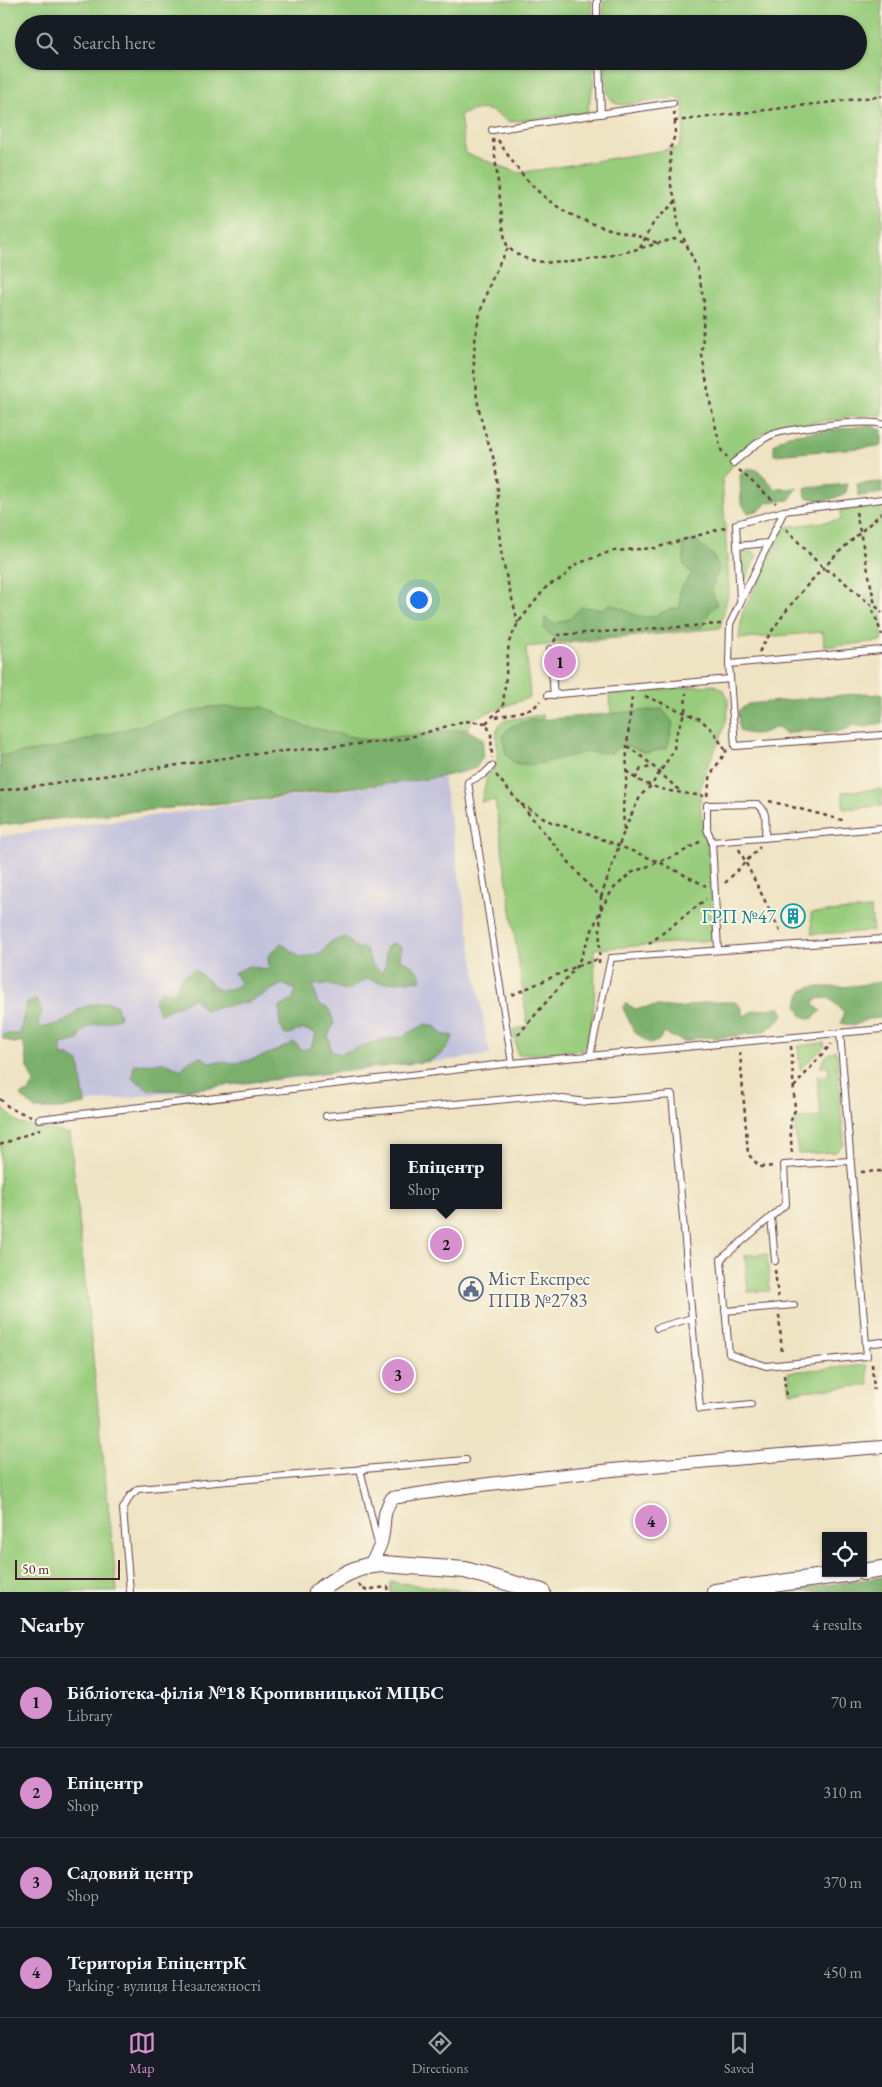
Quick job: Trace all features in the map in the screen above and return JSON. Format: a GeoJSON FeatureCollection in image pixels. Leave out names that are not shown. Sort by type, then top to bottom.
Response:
{"type":"FeatureCollection","features":[{"type":"Feature","properties":{"kind":"street"},"geometry":{"type":"LineString","coordinates":[[375,1558],[382,1539],[384,1511],[392,1498],[468,1486],[632,1468],[882,1447]]}},
{"type":"Feature","properties":{"kind":"street"},"geometry":{"type":"LineString","coordinates":[[318,1592],[339,1577],[375,1558],[465,1570],[542,1592]]}},
{"type":"Feature","properties":{"kind":"street"},"geometry":{"type":"LineString","coordinates":[[867,1571],[882,1569]]}},
{"type":"Feature","properties":{"kind":"street"},"geometry":{"type":"LineString","coordinates":[[715,1592],[823,1577]]}},
{"type":"Feature","properties":{"kind":"lane"},"geometry":{"type":"LineString","coordinates":[[596,0],[597,15]]}},
{"type":"Feature","properties":{"kind":"lane"},"geometry":{"type":"LineString","coordinates":[[599,70],[601,114]]}},
{"type":"Feature","properties":{"kind":"lane"},"geometry":{"type":"LineString","coordinates":[[492,130],[672,103]]}},
{"type":"Feature","properties":{"kind":"lane"},"geometry":{"type":"LineString","coordinates":[[732,463],[772,434],[834,424],[874,422],[882,424]]}},
{"type":"Feature","properties":{"kind":"lane"},"geometry":{"type":"LineString","coordinates":[[740,600],[736,524],[784,511],[882,499]]}},
{"type":"Feature","properties":{"kind":"lane"},"geometry":{"type":"LineString","coordinates":[[784,511],[730,624],[729,664],[735,746],[882,735]]}},
{"type":"Feature","properties":{"kind":"lane"},"geometry":{"type":"LineString","coordinates":[[737,546],[768,543]]}},
{"type":"Feature","properties":{"kind":"lane"},"geometry":{"type":"LineString","coordinates":[[550,649],[551,695],[730,678]]}},
{"type":"Feature","properties":{"kind":"lane"},"geometry":{"type":"LineString","coordinates":[[729,664],[882,650]]}},
{"type":"Feature","properties":{"kind":"lane"},"geometry":{"type":"LineString","coordinates":[[492,766],[484,774],[468,782],[512,1063]]}},
{"type":"Feature","properties":{"kind":"lane"},"geometry":{"type":"LineString","coordinates":[[718,950],[712,842],[707,829],[707,805],[757,804],[763,807],[766,813],[765,838]]}},
{"type":"Feature","properties":{"kind":"lane"},"geometry":{"type":"LineString","coordinates":[[712,842],[882,828]]}},
{"type":"Feature","properties":{"kind":"lane"},"geometry":{"type":"LineString","coordinates":[[590,1056],[610,958],[882,939]]}},
{"type":"Feature","properties":{"kind":"lane"},"geometry":{"type":"LineString","coordinates":[[39,1119],[512,1063],[882,1029]]}},
{"type":"Feature","properties":{"kind":"lane"},"geometry":{"type":"LineString","coordinates":[[840,1033],[867,1356],[766,1366],[728,1354],[721,1259],[786,1204],[784,1165],[850,1161]]}},
{"type":"Feature","properties":{"kind":"lane"},"geometry":{"type":"LineString","coordinates":[[326,1116],[539,1096],[587,1102],[672,1095],[700,1408],[752,1404]]}},
{"type":"Feature","properties":{"kind":"lane"},"geometry":{"type":"LineString","coordinates":[[771,1217],[775,1261]]}},
{"type":"Feature","properties":{"kind":"lane"},"geometry":{"type":"LineString","coordinates":[[725,1311],[794,1305]]}},
{"type":"Feature","properties":{"kind":"lane"},"geometry":{"type":"LineString","coordinates":[[657,1328],[692,1318]]}},
{"type":"Feature","properties":{"kind":"lane"},"geometry":{"type":"LineString","coordinates":[[866,1344],[882,1342]]}},
{"type":"Feature","properties":{"kind":"lane"},"geometry":{"type":"LineString","coordinates":[[130,1592],[123,1509],[130,1496],[138,1490],[466,1460]]}},
{"type":"Feature","properties":{"kind":"lane"},"geometry":{"type":"LineString","coordinates":[[360,1469],[375,1558]]}},
{"type":"Feature","properties":{"kind":"path"},"geometry":{"type":"LineString","coordinates":[[675,121],[882,96]]}},
{"type":"Feature","properties":{"kind":"path"},"geometry":{"type":"LineString","coordinates":[[672,103],[675,135],[670,149],[670,186],[676,201],[678,226],[697,268],[704,303],[702,355],[710,402],[722,450],[732,463],[784,511],[784,527],[823,568],[837,576],[871,605],[882,635]]}},
{"type":"Feature","properties":{"kind":"path"},"geometry":{"type":"LineString","coordinates":[[492,130],[527,181],[556,208],[594,225],[657,243]]}},
{"type":"Feature","properties":{"kind":"path"},"geometry":{"type":"LineString","coordinates":[[492,130],[502,220],[508,248],[491,278],[482,304],[473,342],[482,425],[495,466],[500,542],[507,584],[518,623]]}},
{"type":"Feature","properties":{"kind":"path"},"geometry":{"type":"LineString","coordinates":[[640,248],[654,222],[676,201]]}},
{"type":"Feature","properties":{"kind":"path"},"geometry":{"type":"LineString","coordinates":[[508,248],[534,261],[554,263],[570,262],[674,239],[687,244]]}},
{"type":"Feature","properties":{"kind":"path"},"geometry":{"type":"LineString","coordinates":[[854,502],[875,606],[882,613]]}},
{"type":"Feature","properties":{"kind":"path"},"geometry":{"type":"LineString","coordinates":[[754,662],[776,621],[823,568],[882,513]]}},
{"type":"Feature","properties":{"kind":"path"},"geometry":{"type":"LineString","coordinates":[[0,791],[253,754],[401,740],[464,721],[486,723],[495,717],[503,706],[509,642],[518,623],[547,586],[563,578],[574,565],[612,551],[655,548],[736,524]]}},
{"type":"Feature","properties":{"kind":"path"},"geometry":{"type":"LineString","coordinates":[[550,649],[557,635],[730,624]]}},
{"type":"Feature","properties":{"kind":"path"},"geometry":{"type":"LineString","coordinates":[[599,969],[601,897],[617,847],[641,795],[651,786],[658,772],[674,750],[675,738],[685,711],[684,697],[690,682]]}},
{"type":"Feature","properties":{"kind":"path"},"geometry":{"type":"LineString","coordinates":[[624,831],[622,805],[626,786],[627,746],[633,688],[648,698],[685,711],[700,720],[714,732],[725,750]]}},
{"type":"Feature","properties":{"kind":"path"},"geometry":{"type":"LineString","coordinates":[[495,717],[532,709],[551,695]]}},
{"type":"Feature","properties":{"kind":"path"},"geometry":{"type":"LineString","coordinates":[[486,723],[491,734],[492,766],[497,778],[601,897]]}},
{"type":"Feature","properties":{"kind":"path"},"geometry":{"type":"LineString","coordinates":[[627,746],[682,793]]}},
{"type":"Feature","properties":{"kind":"path"},"geometry":{"type":"LineString","coordinates":[[707,805],[707,787],[725,750],[735,746]]}},
{"type":"Feature","properties":{"kind":"path"},"geometry":{"type":"LineString","coordinates":[[635,779],[641,769],[652,766]]}},
{"type":"Feature","properties":{"kind":"path"},"geometry":{"type":"LineString","coordinates":[[517,802],[551,822],[587,833],[617,847],[659,862],[714,890]]}},
{"type":"Feature","properties":{"kind":"path"},"geometry":{"type":"LineString","coordinates":[[509,1045],[576,966],[601,909],[613,889],[632,873],[699,844],[707,829]]}},
{"type":"Feature","properties":{"kind":"path"},"geometry":{"type":"LineString","coordinates":[[736,840],[745,864],[787,945]]}},
{"type":"Feature","properties":{"kind":"path"},"geometry":{"type":"LineString","coordinates":[[502,1000],[576,966],[599,959],[610,958]]}},
{"type":"Feature","properties":{"kind":"path"},"geometry":{"type":"LineString","coordinates":[[794,1088],[840,1033]]}},
{"type":"Feature","properties":{"kind":"path"},"geometry":{"type":"LineString","coordinates":[[791,1038],[795,1110],[790,1123],[792,1164]]}},
{"type":"Feature","properties":{"kind":"path"},"geometry":{"type":"LineString","coordinates":[[739,1042],[748,1154],[760,1167],[784,1165]]}},
{"type":"Feature","properties":{"kind":"path"},"geometry":{"type":"LineString","coordinates":[[0,1099],[11,1109],[39,1119]]}},
{"type":"Feature","properties":{"kind":"path"},"geometry":{"type":"LineString","coordinates":[[0,1145],[20,1139],[44,1127]]}},
{"type":"Feature","properties":{"kind":"path"},"geometry":{"type":"LineString","coordinates":[[851,1173],[882,1171]]}},
{"type":"Feature","properties":{"kind":"path"},"geometry":{"type":"LineString","coordinates":[[867,1356],[872,1364],[874,1390]]}},
{"type":"Feature","properties":{"kind":"path"},"geometry":{"type":"LineString","coordinates":[[783,1364],[786,1398]]}},
{"type":"Feature","properties":{"kind":"path"},"geometry":{"type":"LineString","coordinates":[[354,1570],[362,1590],[388,1587],[389,1592]]}},
{"type":"Feature","properties":{"kind":"shaded area"},"geometry":{"type":"Polygon","coordinates":[[[443,777],[487,1042],[491,1055],[48,1107],[38,1034],[0,1037],[0,836],[443,777]]]}},
{"type":"Feature","properties":{"kind":"green space"},"geometry":{"type":"Polygon","coordinates":[[[26,0],[591,0],[592,15],[15,15],[15,70],[593,70],[593,85],[587,113],[508,122],[496,113],[480,109],[460,115],[465,153],[519,173],[678,148],[684,130],[683,101],[675,98],[621,105],[615,103],[611,99],[606,87],[605,70],[867,70],[867,15],[604,15],[603,0],[882,0],[882,416],[875,414],[771,428],[758,436],[722,478],[729,590],[720,628],[526,647],[530,697],[473,718],[443,775],[258,800],[87,815],[0,825],[0,4],[26,0]]]}},
{"type":"Feature","properties":{"kind":"green space"},"geometry":{"type":"Polygon","coordinates":[[[872,425],[882,430],[882,446],[774,455],[774,444],[788,435],[872,425]]]}},
{"type":"Feature","properties":{"kind":"green space"},"geometry":{"type":"Polygon","coordinates":[[[747,468],[758,470],[776,489],[797,488],[789,500],[768,502],[760,510],[748,513],[741,503],[740,475],[747,468]]]}},
{"type":"Feature","properties":{"kind":"green space"},"geometry":{"type":"Polygon","coordinates":[[[882,482],[882,493],[859,496],[857,484],[882,482]]]}},
{"type":"Feature","properties":{"kind":"green space"},"geometry":{"type":"Polygon","coordinates":[[[848,484],[846,492],[832,499],[817,500],[806,497],[805,488],[848,484]]]}},
{"type":"Feature","properties":{"kind":"green space"},"geometry":{"type":"Polygon","coordinates":[[[882,505],[882,641],[824,647],[823,632],[739,639],[742,614],[784,527],[841,520],[840,510],[882,505]]]}},
{"type":"Feature","properties":{"kind":"green space"},"geometry":{"type":"Polygon","coordinates":[[[695,540],[713,555],[719,569],[711,589],[717,605],[709,612],[702,627],[558,641],[544,629],[545,618],[554,624],[569,619],[581,607],[602,609],[610,604],[644,617],[680,608],[680,589],[692,574],[684,565],[683,543],[695,540]]]}},
{"type":"Feature","properties":{"kind":"green space"},"geometry":{"type":"Polygon","coordinates":[[[744,552],[754,552],[757,555],[742,588],[741,556],[744,552]]]}},
{"type":"Feature","properties":{"kind":"green space"},"geometry":{"type":"Polygon","coordinates":[[[714,685],[724,691],[728,701],[724,728],[703,777],[700,794],[710,868],[713,940],[594,949],[595,988],[593,1013],[588,1038],[583,1050],[518,1055],[513,1029],[528,1027],[495,800],[481,802],[487,777],[497,762],[497,731],[500,724],[506,720],[543,715],[544,722],[611,716],[609,694],[714,685]]]}},
{"type":"Feature","properties":{"kind":"green space"},"geometry":{"type":"Polygon","coordinates":[[[866,693],[873,695],[882,693],[882,723],[866,727],[853,725],[845,729],[829,732],[804,731],[787,734],[776,727],[758,734],[739,730],[738,711],[748,704],[866,693]]]}},
{"type":"Feature","properties":{"kind":"green space"},"geometry":{"type":"Polygon","coordinates":[[[209,707],[264,707],[304,726],[367,740],[466,729],[483,739],[483,756],[476,768],[428,779],[260,799],[0,825],[0,756],[56,748],[209,707]]]}},
{"type":"Feature","properties":{"kind":"green space"},"geometry":{"type":"Polygon","coordinates":[[[662,709],[673,723],[667,748],[646,753],[623,744],[611,753],[587,752],[533,765],[513,763],[505,751],[503,735],[511,726],[528,721],[662,709]]]}},
{"type":"Feature","properties":{"kind":"green space"},"geometry":{"type":"Polygon","coordinates":[[[882,789],[882,806],[844,809],[842,792],[882,789]]]}},
{"type":"Feature","properties":{"kind":"green space"},"geometry":{"type":"Polygon","coordinates":[[[871,909],[873,931],[812,934],[811,913],[871,909]]]}},
{"type":"Feature","properties":{"kind":"green space"},"geometry":{"type":"Polygon","coordinates":[[[346,937],[355,947],[367,950],[371,964],[382,973],[386,963],[386,948],[392,943],[401,947],[400,959],[414,967],[422,980],[383,983],[368,979],[347,990],[327,984],[313,985],[318,1004],[329,1009],[334,1023],[328,1036],[331,1051],[340,1054],[380,1040],[401,1037],[426,1024],[438,1028],[441,1034],[453,1036],[447,1048],[441,1054],[429,1061],[183,1090],[150,1090],[132,1078],[134,1064],[163,1063],[181,1070],[190,1060],[202,1057],[210,1063],[233,1063],[264,1056],[294,1042],[302,1050],[311,1048],[316,1033],[303,1029],[285,1035],[280,1025],[280,1007],[292,1000],[296,990],[282,984],[249,1002],[205,1010],[194,998],[160,1014],[154,1001],[162,991],[174,994],[181,978],[194,969],[220,991],[234,988],[240,983],[234,973],[249,966],[269,970],[268,956],[281,943],[301,958],[322,953],[330,942],[346,937]]]}},
{"type":"Feature","properties":{"kind":"green space"},"geometry":{"type":"Polygon","coordinates":[[[882,982],[882,1018],[868,1019],[853,1026],[841,1023],[844,1012],[829,998],[816,999],[814,1004],[821,1011],[812,1019],[802,1016],[797,1005],[802,991],[812,987],[843,987],[882,982]]]}},
{"type":"Feature","properties":{"kind":"green space"},"geometry":{"type":"Polygon","coordinates":[[[37,1000],[42,1011],[38,1023],[42,1028],[64,1022],[79,1009],[90,1005],[108,1002],[117,1006],[120,1017],[109,1022],[91,1026],[80,1033],[79,1040],[61,1044],[61,1056],[69,1056],[79,1062],[85,1104],[59,1109],[35,1109],[20,1095],[29,1092],[34,1083],[29,1072],[23,1041],[14,1043],[3,1039],[4,1034],[20,1034],[26,1003],[37,1000]]]}},
{"type":"Feature","properties":{"kind":"green space"},"geometry":{"type":"Polygon","coordinates":[[[708,1002],[735,1002],[742,1008],[742,1017],[753,1011],[779,1007],[784,1013],[777,1023],[763,1032],[718,1038],[700,1037],[685,1042],[664,1033],[658,1041],[649,1043],[634,1031],[623,1008],[626,1003],[635,1009],[658,1006],[679,1008],[708,1002]]]}},
{"type":"Feature","properties":{"kind":"green space"},"geometry":{"type":"Polygon","coordinates":[[[824,1043],[825,1046],[800,1070],[798,1046],[824,1043]]]}},
{"type":"Feature","properties":{"kind":"green space"},"geometry":{"type":"Polygon","coordinates":[[[835,1050],[837,1055],[844,1144],[836,1152],[798,1154],[794,1122],[798,1119],[821,1117],[817,1076],[829,1075],[828,1066],[820,1067],[826,1056],[835,1050]]]}},
{"type":"Feature","properties":{"kind":"green space"},"geometry":{"type":"Polygon","coordinates":[[[0,1106],[20,1124],[70,1134],[117,1592],[0,1592],[0,1106]]]}},
{"type":"Feature","properties":{"kind":"green space"},"geometry":{"type":"Polygon","coordinates":[[[767,1254],[770,1291],[748,1292],[745,1255],[767,1254]]]}},
{"type":"Feature","properties":{"kind":"green space"},"geometry":{"type":"Polygon","coordinates":[[[867,1365],[869,1385],[790,1392],[788,1372],[867,1365]]]}},
{"type":"Feature","properties":{"kind":"green space"},"geometry":{"type":"Polygon","coordinates":[[[882,1577],[882,1592],[777,1592],[882,1577]]]}},
{"type":"Feature","properties":{"kind":"green space"},"geometry":{"type":"Polygon","coordinates":[[[390,1582],[475,1592],[391,1592],[390,1582]]]}},
{"type":"Feature","properties":{"kind":"place","name":"Бібліотека-філія №18 Кропивницької МЦБС"},"geometry":{"type":"Point","coordinates":[560,662]}},
{"type":"Feature","properties":{"kind":"place","name":"ГРП №47"},"geometry":{"type":"Point","coordinates":[793,916]}},
{"type":"Feature","properties":{"kind":"place","name":"Епіцентр"},"geometry":{"type":"Point","coordinates":[446,1244]}},
{"type":"Feature","properties":{"kind":"place","name":"Міст Експрес ППВ №2783"},"geometry":{"type":"Point","coordinates":[471,1289]}},
{"type":"Feature","properties":{"kind":"place","name":"Садовий центр"},"geometry":{"type":"Point","coordinates":[398,1375]}},
{"type":"Feature","properties":{"kind":"place","name":"Територія ЕпіцентрК"},"geometry":{"type":"Point","coordinates":[651,1521]}}]}
